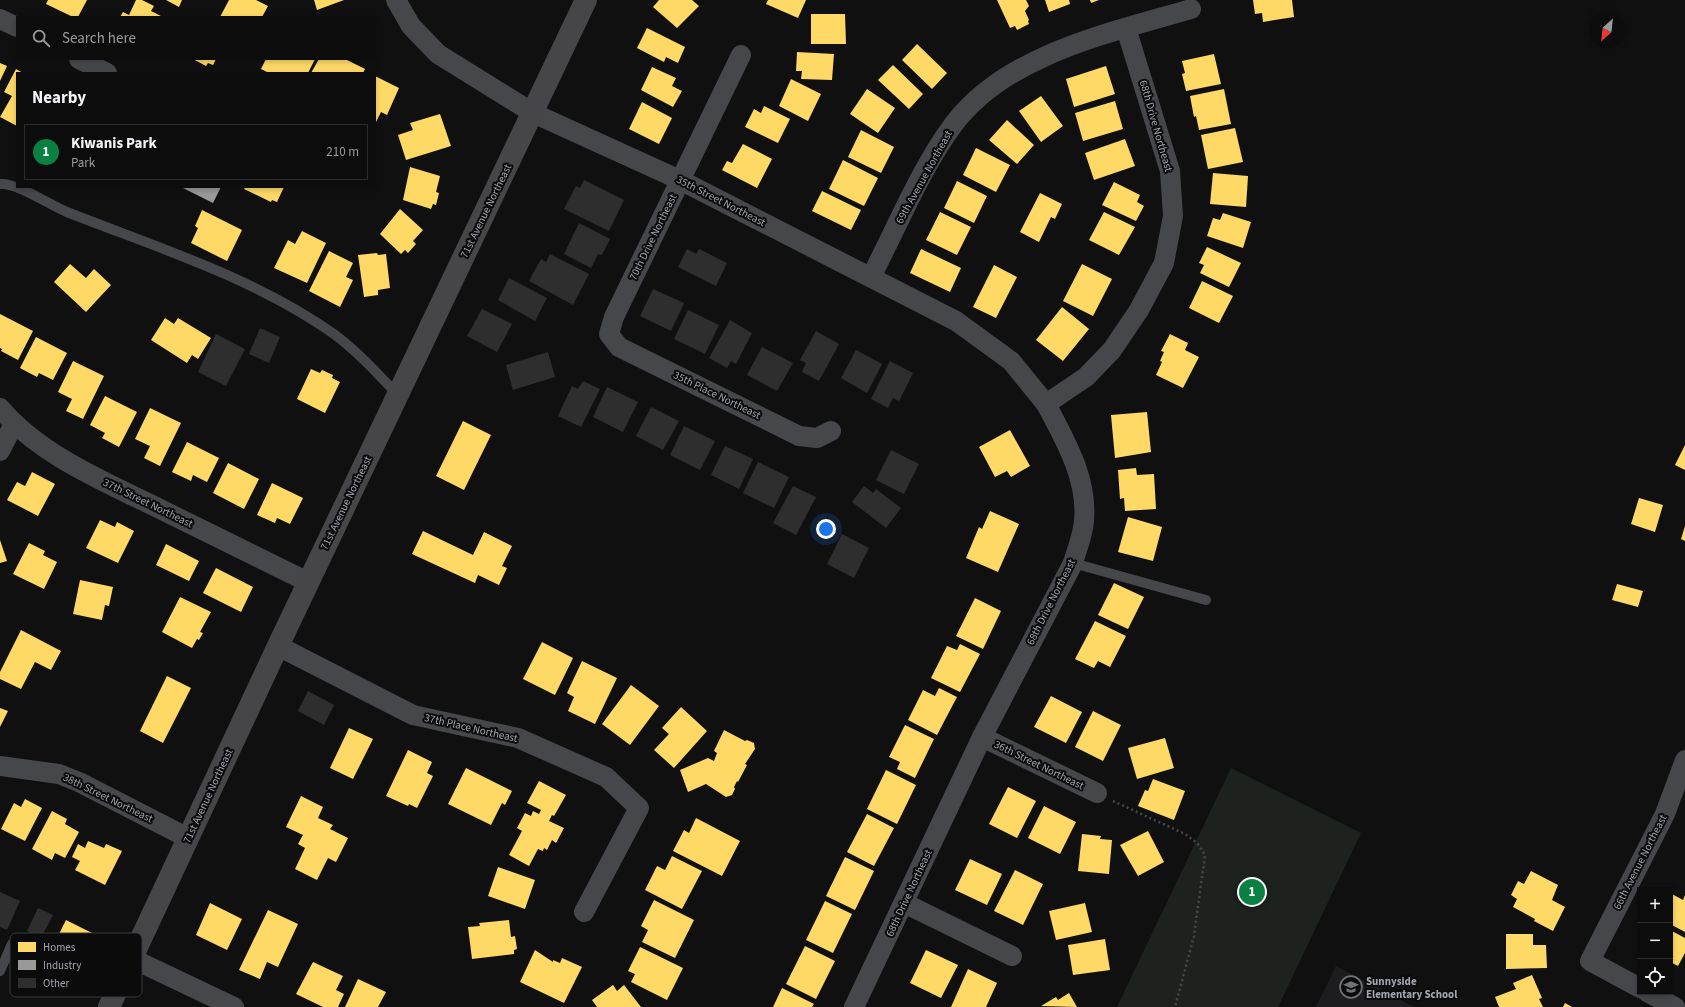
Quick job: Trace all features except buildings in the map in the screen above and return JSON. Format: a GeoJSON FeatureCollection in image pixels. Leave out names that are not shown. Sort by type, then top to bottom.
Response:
{"type":"FeatureCollection","features":[{"type":"Feature","properties":{"kind":"street","name":"35th Street Northeast"},"geometry":{"type":"LineString","coordinates":[[396,0],[411,26],[438,54],[533,113],[680,180],[956,320],[1011,361],[1046,404]]}},
{"type":"Feature","properties":{"kind":"street","name":"71st Avenue Northeast"},"geometry":{"type":"LineString","coordinates":[[142,939],[308,582],[586,0]]}},
{"type":"Feature","properties":{"kind":"street","name":"69th Avenue Northeast"},"geometry":{"type":"LineString","coordinates":[[871,277],[926,170],[953,125],[975,100],[1016,71],[1066,47],[1191,9]]}},
{"type":"Feature","properties":{"kind":"street"},"geometry":{"type":"LineString","coordinates":[[0,18],[16,26]]}},
{"type":"Feature","properties":{"kind":"street","name":"68th Drive Northeast"},"geometry":{"type":"LineString","coordinates":[[854,1007],[982,737],[1073,563],[1084,521],[1084,495],[1071,450],[1046,404],[1086,377],[1112,350],[1140,310],[1164,263],[1173,216],[1170,171],[1126,28]]}},
{"type":"Feature","properties":{"kind":"street","name":"70th Drive Northeast"},"geometry":{"type":"LineString","coordinates":[[609,334],[614,317],[741,55]]}},
{"type":"Feature","properties":{"kind":"street"},"geometry":{"type":"LineString","coordinates":[[81,60],[105,72]]}},
{"type":"Feature","properties":{"kind":"street","name":"35th Place Northeast"},"geometry":{"type":"LineString","coordinates":[[609,334],[618,347],[799,436],[818,438],[831,431]]}},
{"type":"Feature","properties":{"kind":"street","name":"37th Street Northeast"},"geometry":{"type":"LineString","coordinates":[[0,408],[14,424],[61,457],[98,478],[308,582]]}},
{"type":"Feature","properties":{"kind":"street"},"geometry":{"type":"LineString","coordinates":[[0,451],[14,424]]}},
{"type":"Feature","properties":{"kind":"street","name":"37th Place Northeast"},"geometry":{"type":"LineString","coordinates":[[278,646],[413,715],[518,738],[606,777],[639,808],[584,912]]}},
{"type":"Feature","properties":{"kind":"street","name":"36th Street Northeast"},"geometry":{"type":"LineString","coordinates":[[982,737],[1097,793]]}},
{"type":"Feature","properties":{"kind":"street","name":"66th Avenue Northeast"},"geometry":{"type":"LineString","coordinates":[[1637,986],[1590,961],[1665,814],[1685,760]]}},
{"type":"Feature","properties":{"kind":"street","name":"38th Street Northeast"},"geometry":{"type":"LineString","coordinates":[[0,766],[59,774],[79,782],[188,838]]}},
{"type":"Feature","properties":{"kind":"street"},"geometry":{"type":"LineString","coordinates":[[904,903],[1012,956]]}},
{"type":"Feature","properties":{"kind":"street"},"geometry":{"type":"LineString","coordinates":[[142,963],[234,1007]]}},
{"type":"Feature","properties":{"kind":"street"},"geometry":{"type":"LineString","coordinates":[[1653,995],[1675,1007]]}},
{"type":"Feature","properties":{"kind":"street","name":"71st Avenue Northeast"},"geometry":{"type":"LineString","coordinates":[[109,1007],[114,997]]}},
{"type":"Feature","properties":{"kind":"lane"},"geometry":{"type":"LineString","coordinates":[[0,184],[22,190],[67,212],[116,229],[223,272],[265,293],[335,335],[376,372],[398,395]]}},
{"type":"Feature","properties":{"kind":"lane"},"geometry":{"type":"LineString","coordinates":[[1073,563],[1206,600]]}},
{"type":"Feature","properties":{"kind":"lane"},"geometry":{"type":"LineString","coordinates":[[0,971],[10,948]]}},
{"type":"Feature","properties":{"kind":"path"},"geometry":{"type":"LineString","coordinates":[[1097,793],[1185,834],[1198,843],[1205,855],[1194,936],[1175,1007]]}},
{"type":"Feature","properties":{"kind":"shaded area"},"geometry":{"type":"Polygon","coordinates":[[[1231,768],[1361,833],[1278,1007],[1117,1007],[1231,768]]]}},
{"type":"Feature","properties":{"kind":"shaded area","name":"Sunnyside Elementary School"},"geometry":{"type":"Polygon","coordinates":[[[1336,966],[1414,1007],[1316,1007],[1336,966]]]}},
{"type":"Feature","properties":{"kind":"place","name":"Kiwanis Park"},"geometry":{"type":"Point","coordinates":[1252,892]}},
{"type":"Feature","properties":{"kind":"place","name":"Sunnyside Elementary School"},"geometry":{"type":"Point","coordinates":[1351,987]}}]}
